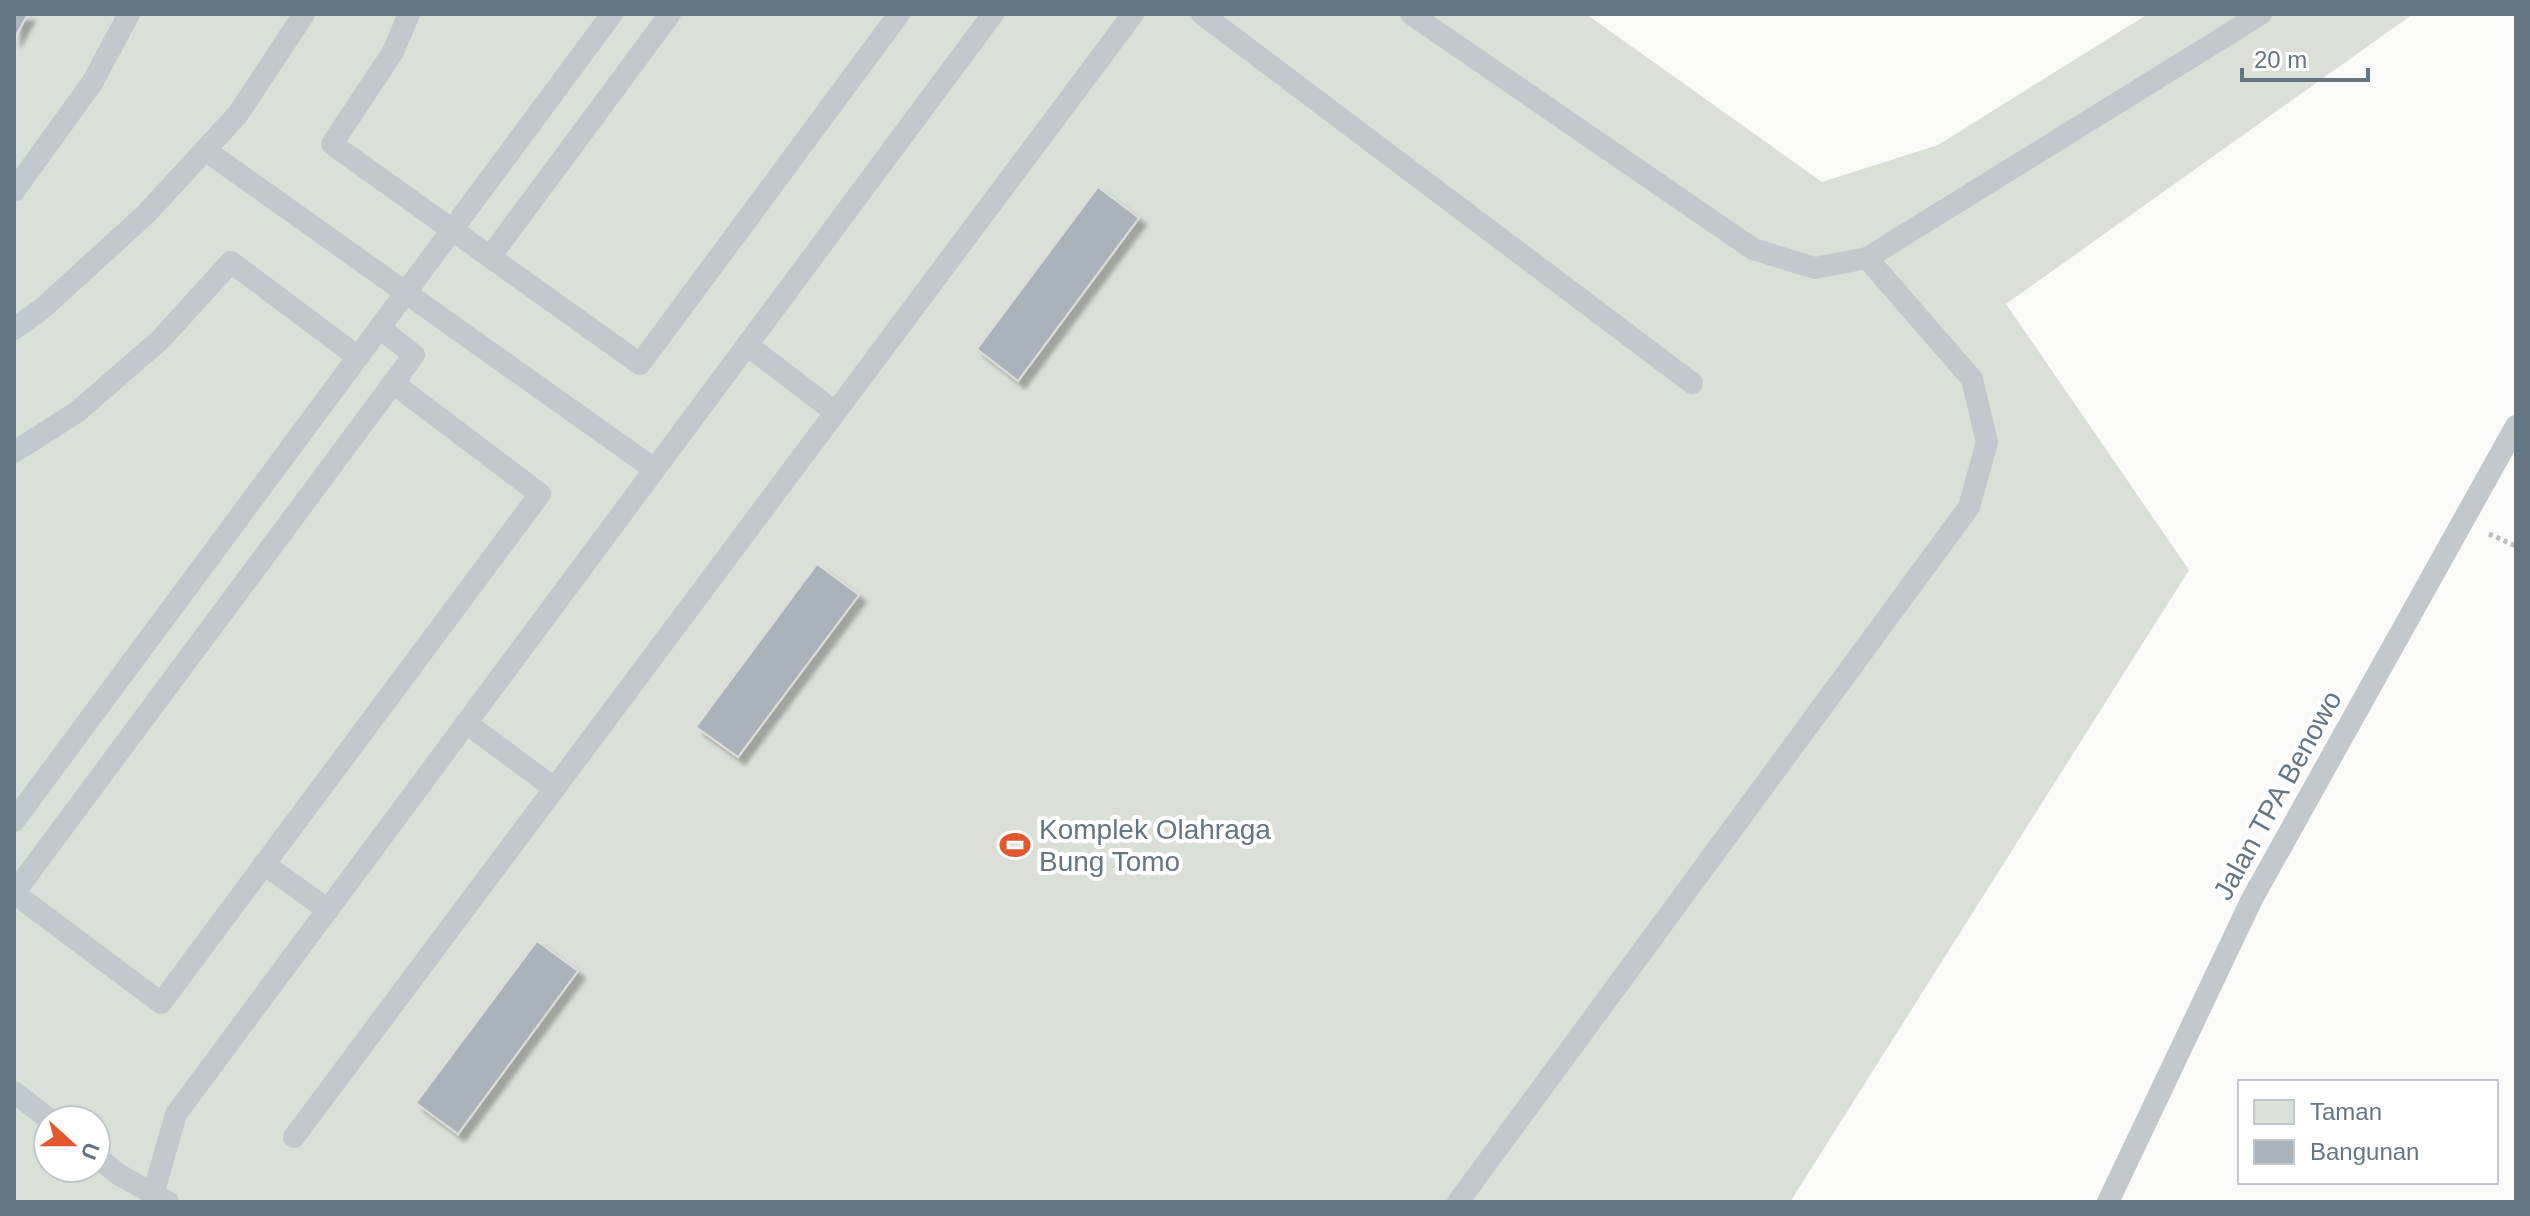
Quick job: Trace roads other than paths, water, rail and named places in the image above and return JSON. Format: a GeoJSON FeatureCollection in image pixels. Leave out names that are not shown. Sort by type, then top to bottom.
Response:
{"type":"FeatureCollection","features":[{"type":"Feature","properties":{"kind":"lane"},"geometry":{"type":"LineString","coordinates":[[14,191],[92,83],[129,14]]}},
{"type":"Feature","properties":{"kind":"lane"},"geometry":{"type":"LineString","coordinates":[[14,329],[43,308],[147,213],[205,150],[238,114],[304,14]]}},
{"type":"Feature","properties":{"kind":"lane"},"geometry":{"type":"LineString","coordinates":[[409,14],[393,52],[332,144],[640,364],[899,14]]}},
{"type":"Feature","properties":{"kind":"lane"},"geometry":{"type":"LineString","coordinates":[[14,821],[612,14]]}},
{"type":"Feature","properties":{"kind":"lane"},"geometry":{"type":"LineString","coordinates":[[490,257],[670,14]]}},
{"type":"Feature","properties":{"kind":"lane"},"geometry":{"type":"LineString","coordinates":[[112,1167],[158,1200],[176,1114],[993,14]]}},
{"type":"Feature","properties":{"kind":"lane"},"geometry":{"type":"LineString","coordinates":[[294,1137],[1133,14]]}},
{"type":"Feature","properties":{"kind":"lane"},"geometry":{"type":"LineString","coordinates":[[1202,14],[1692,383]]}},
{"type":"Feature","properties":{"kind":"lane"},"geometry":{"type":"LineString","coordinates":[[1411,14],[1753,249],[1815,268],[1867,258],[2261,14]]}},
{"type":"Feature","properties":{"kind":"lane"},"geometry":{"type":"LineString","coordinates":[[205,150],[654,469]]}},
{"type":"Feature","properties":{"kind":"lane"},"geometry":{"type":"LineString","coordinates":[[1458,1202],[1969,507],[1987,442],[1972,379],[1867,258]]}},
{"type":"Feature","properties":{"kind":"lane"},"geometry":{"type":"LineString","coordinates":[[14,452],[77,412],[148,351],[231,262],[358,357]]}},
{"type":"Feature","properties":{"kind":"lane"},"geometry":{"type":"LineString","coordinates":[[380,328],[414,355],[393,383],[14,893],[161,1003],[540,494],[393,383]]}},
{"type":"Feature","properties":{"kind":"lane"},"geometry":{"type":"LineString","coordinates":[[747,345],[835,412]]}},
{"type":"Feature","properties":{"kind":"lane","name":"Jalan TPA Benowo"},"geometry":{"type":"LineString","coordinates":[[2108,1202],[2252,899],[2516,426]]}},
{"type":"Feature","properties":{"kind":"lane"},"geometry":{"type":"LineString","coordinates":[[466,723],[554,788]]}},
{"type":"Feature","properties":{"kind":"lane"},"geometry":{"type":"LineString","coordinates":[[264,864],[328,910]]}},
{"type":"Feature","properties":{"kind":"lane"},"geometry":{"type":"LineString","coordinates":[[14,1092],[32,1106]]}},
{"type":"Feature","properties":{"kind":"place","name":"Komplek Olahraga Bung Tomo"},"geometry":{"type":"Point","coordinates":[1015,845]}}]}
